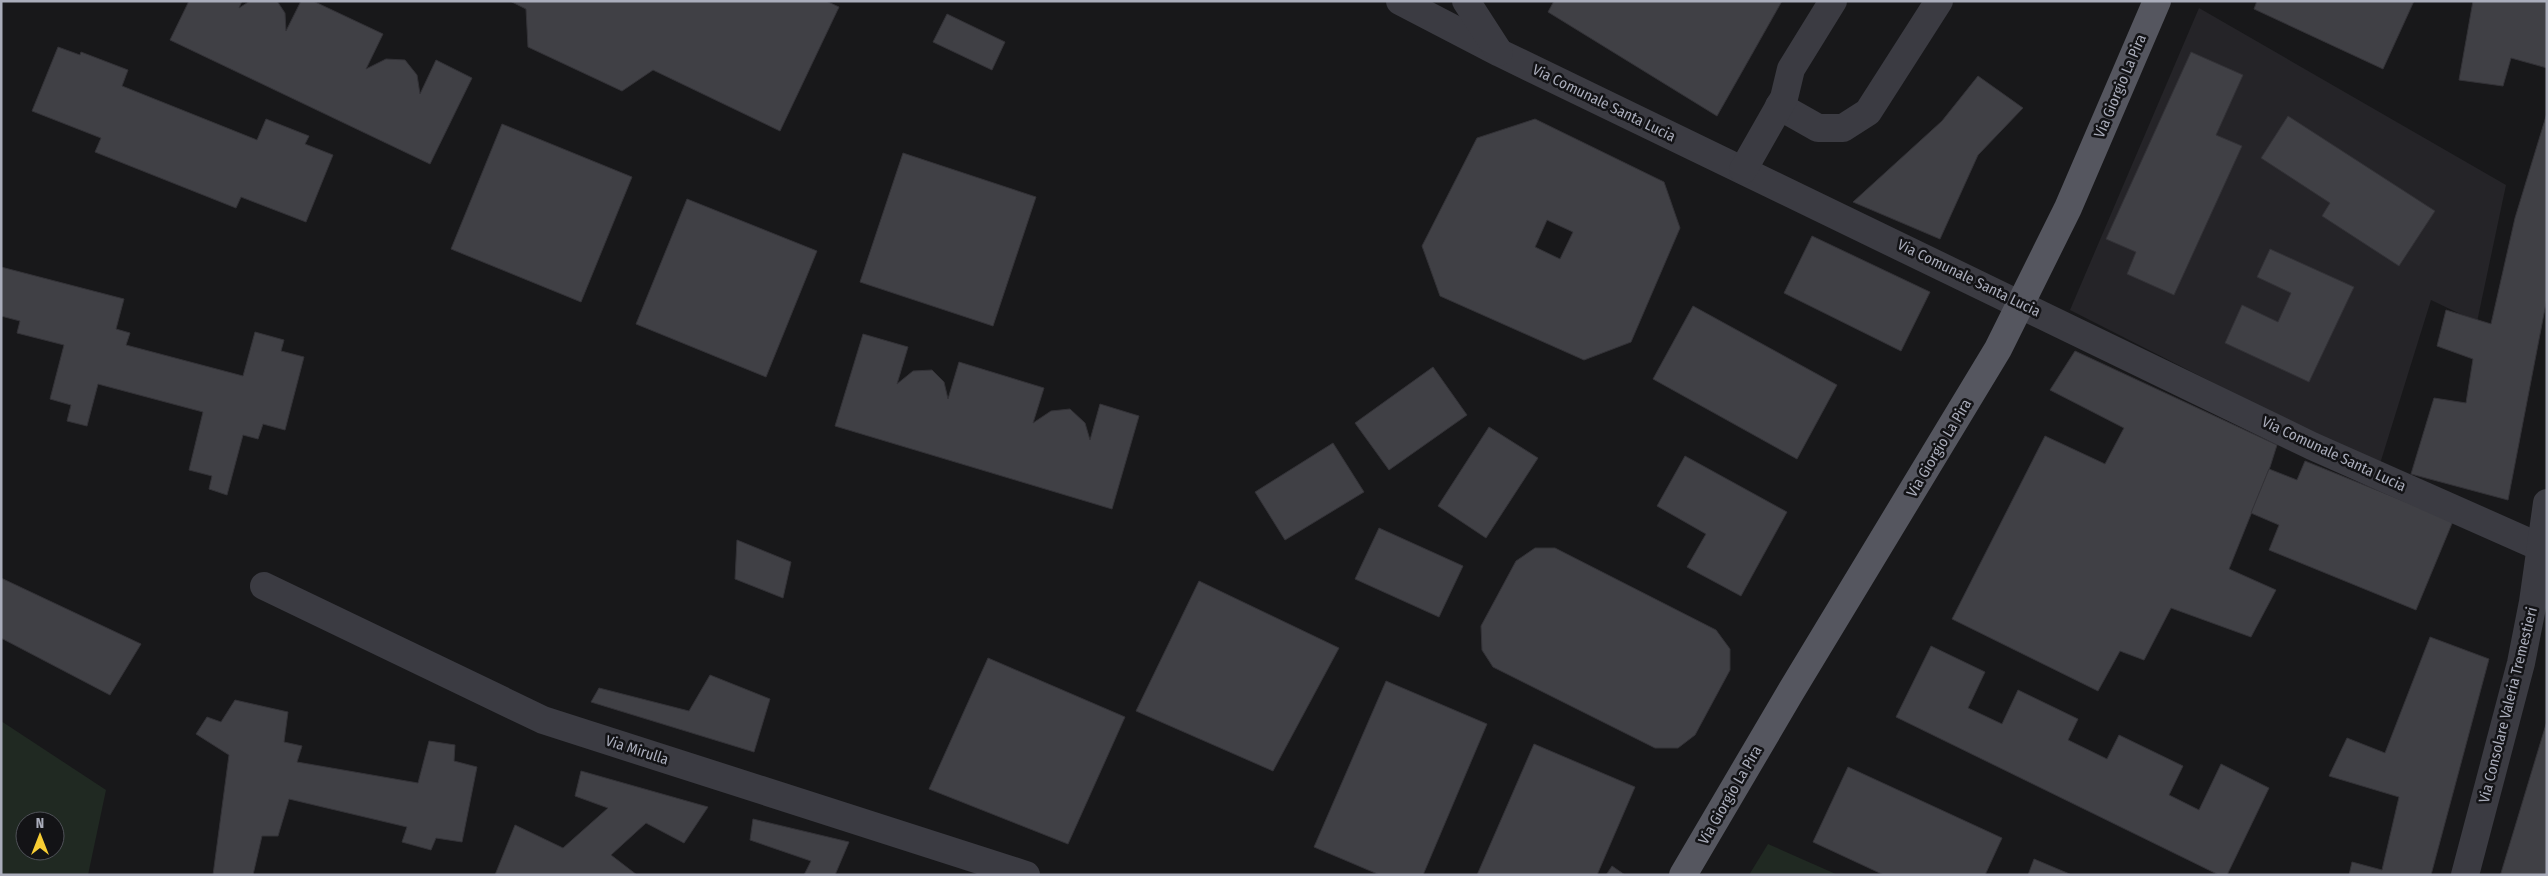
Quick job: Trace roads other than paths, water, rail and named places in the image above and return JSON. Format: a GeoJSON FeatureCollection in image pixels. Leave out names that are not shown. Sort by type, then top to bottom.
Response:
{"type":"FeatureCollection","features":[{"type":"Feature","properties":{"kind":"main road","name":"Via Giorgio La Pira"},"geometry":{"type":"LineString","coordinates":[[1683,875],[1790,693],[1998,349],[2068,208],[2157,1]]}},
{"type":"Feature","properties":{"kind":"street","name":"Via Comunale Santa Lucia"},"geometry":{"type":"LineString","coordinates":[[1400,1],[1434,11],[1500,53],[2312,446],[2542,548]]}},
{"type":"Feature","properties":{"kind":"street"},"geometry":{"type":"LineString","coordinates":[[1466,1],[1500,53]]}},
{"type":"Feature","properties":{"kind":"street"},"geometry":{"type":"LineString","coordinates":[[1743,170],[1784,98],[1791,69],[1833,1]]}},
{"type":"Feature","properties":{"kind":"street"},"geometry":{"type":"LineString","coordinates":[[1779,106],[1818,128],[1843,128],[1868,112],[1939,1]]}},
{"type":"Feature","properties":{"kind":"street","name":"Via Consolare Valeria Tremestieri"},"geometry":{"type":"LineString","coordinates":[[2465,875],[2521,663],[2542,548],[2547,503]]}},
{"type":"Feature","properties":{"kind":"street","name":"Via Mirulla"},"geometry":{"type":"LineString","coordinates":[[264,586],[543,720],[1026,875]]}}]}
